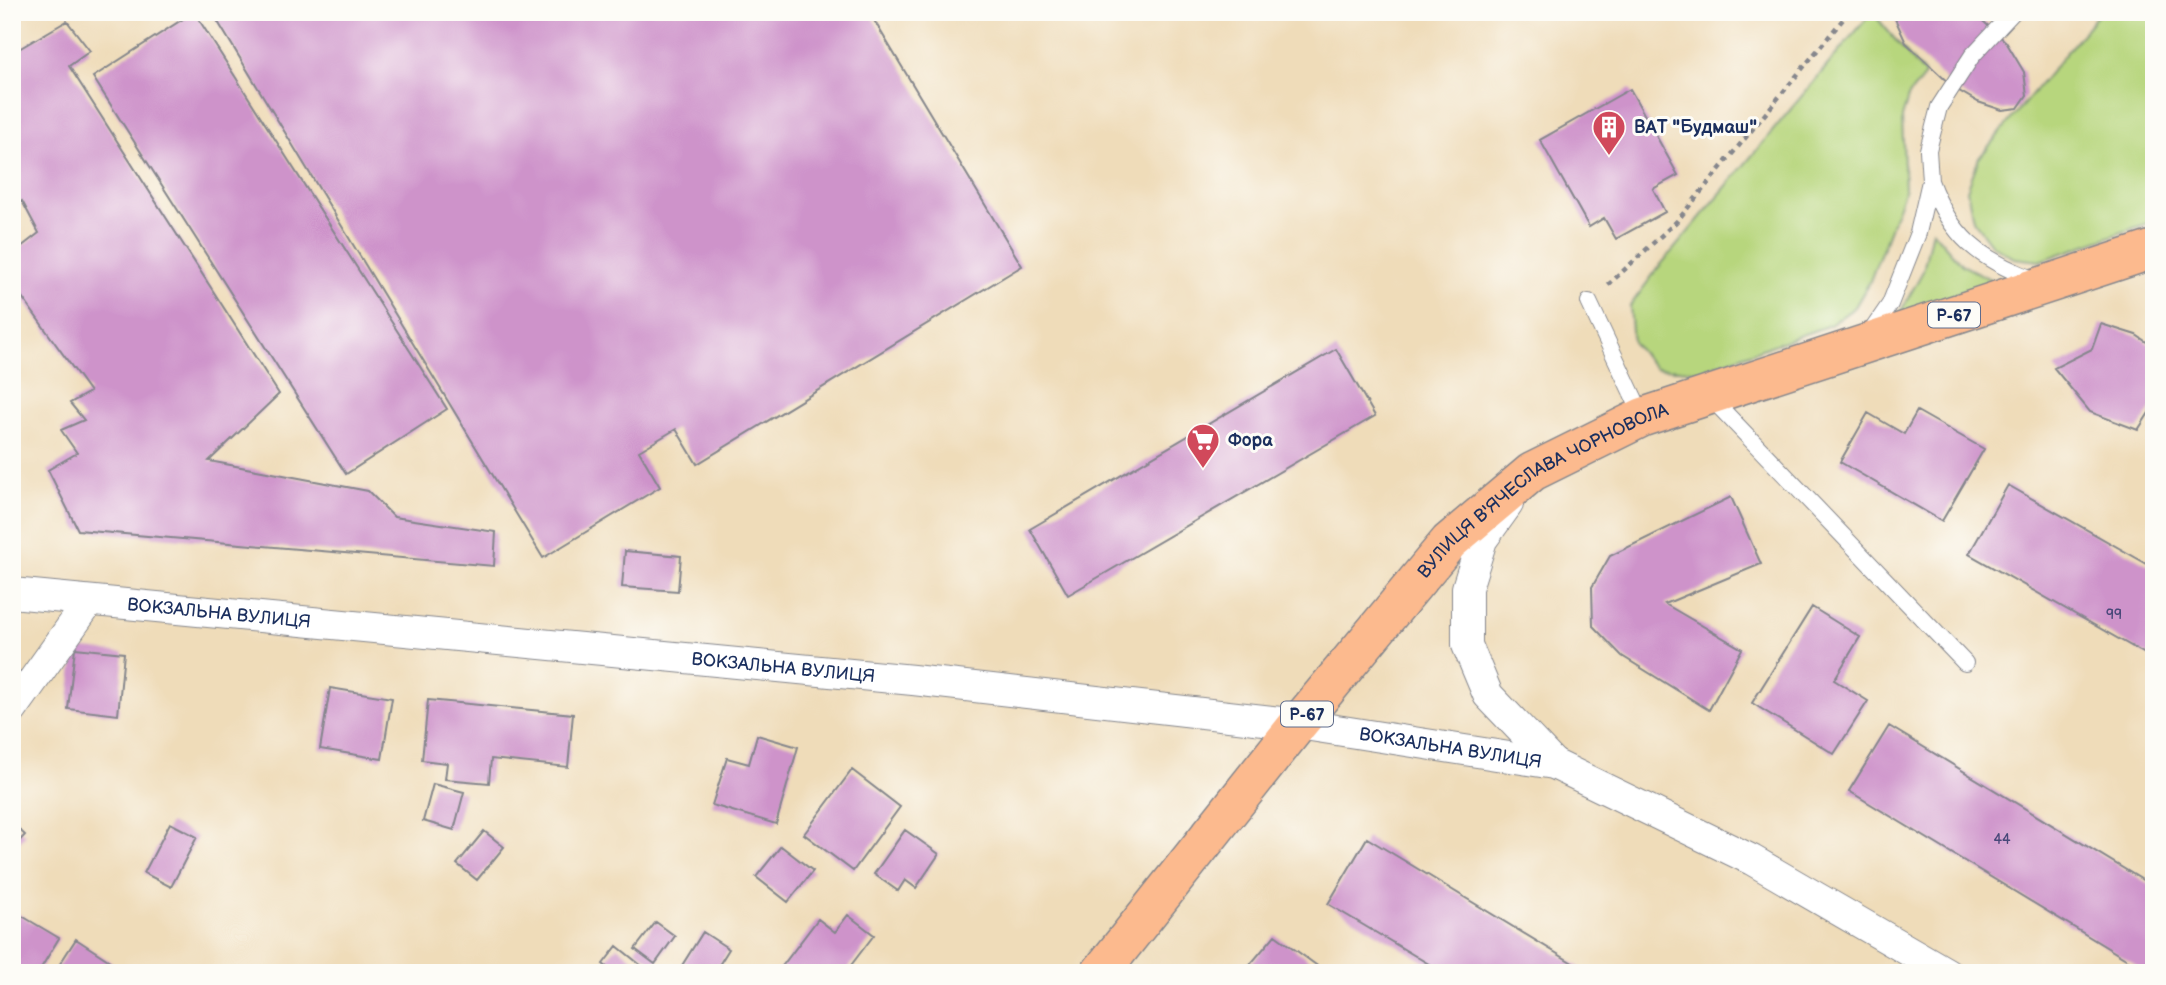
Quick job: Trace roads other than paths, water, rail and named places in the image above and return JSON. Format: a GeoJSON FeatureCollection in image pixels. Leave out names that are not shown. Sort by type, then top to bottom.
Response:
{"type":"FeatureCollection","features":[{"type":"Feature","properties":{"kind":"main road","name":"ВУЛИЦЯ В'ЯЧЕСЛАВА ЧОРНОВОЛА"},"geometry":{"type":"LineString","coordinates":[[1100,973],[1298,724],[1449,542],[1532,472],[1643,417],[2154,249]]}},
{"type":"Feature","properties":{"kind":"street","name":"ВОКЗАЛЬНА ВУЛИЦЯ"},"geometry":{"type":"LineString","coordinates":[[1532,472],[1482,540],[1467,588],[1467,645],[1488,695],[1554,764]]}},
{"type":"Feature","properties":{"kind":"street","name":"ВОКЗАЛЬНА ВУЛИЦЯ"},"geometry":{"type":"LineString","coordinates":[[12,593],[900,679],[1298,724],[1554,764],[1752,860],[1947,973]]}},
{"type":"Feature","properties":{"kind":"street"},"geometry":{"type":"LineString","coordinates":[[12,710],[89,601]]}},
{"type":"Feature","properties":{"kind":"lane"},"geometry":{"type":"LineString","coordinates":[[2013,12],[1972,57],[1939,107],[1928,150],[1930,181],[1942,212],[1956,233],[1986,258],[2047,285]]}},
{"type":"Feature","properties":{"kind":"lane"},"geometry":{"type":"LineString","coordinates":[[1862,346],[1890,304],[1906,269],[1930,181]]}},
{"type":"Feature","properties":{"kind":"lane"},"geometry":{"type":"LineString","coordinates":[[1589,302],[1643,417]]}},
{"type":"Feature","properties":{"kind":"lane"},"geometry":{"type":"LineString","coordinates":[[1709,396],[1965,663]]}},
{"type":"Feature","properties":{"kind":"place","name":"ВАТ \"Будмаш\""},"geometry":{"type":"Point","coordinates":[1609,157]}},
{"type":"Feature","properties":{"kind":"place","name":"Фора"},"geometry":{"type":"Point","coordinates":[1203,470]}}]}
